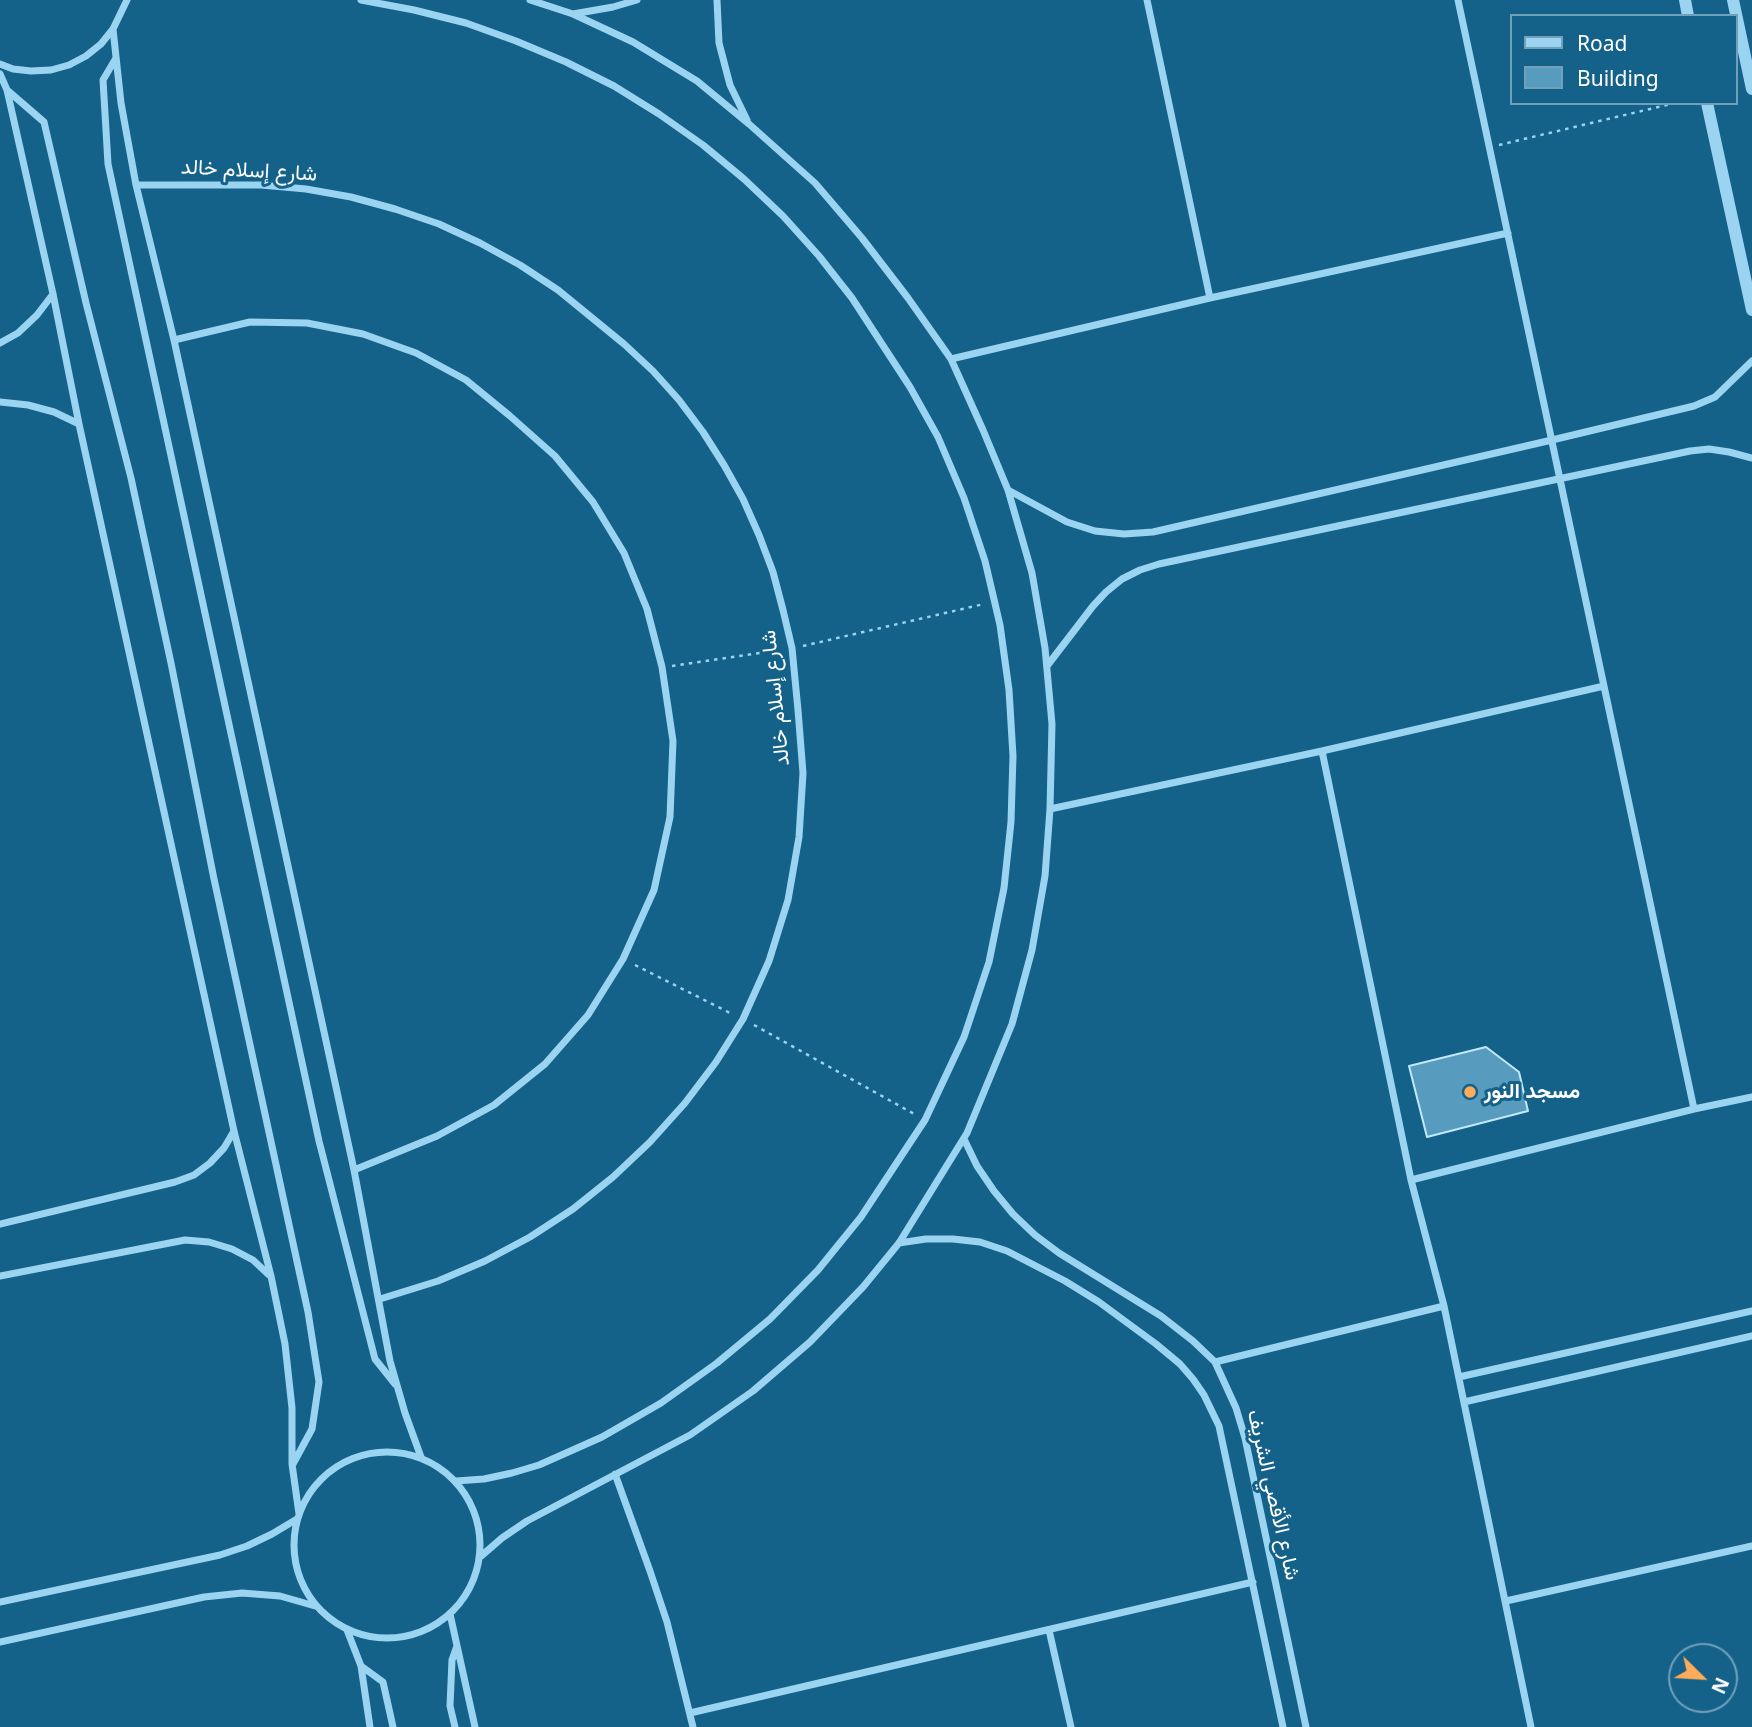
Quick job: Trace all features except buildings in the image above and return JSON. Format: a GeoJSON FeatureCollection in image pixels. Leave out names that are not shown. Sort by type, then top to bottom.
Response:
{"type":"FeatureCollection","features":[{"type":"Feature","properties":{"kind":"street"},"geometry":{"type":"LineString","coordinates":[[0,64],[13,69],[32,71],[69,65],[101,44],[113,30],[127,0]]}},
{"type":"Feature","properties":{"kind":"street"},"geometry":{"type":"LineString","coordinates":[[361,0],[466,23],[566,62],[614,86],[703,145],[783,216],[852,298],[910,387],[938,437],[964,498],[985,561],[1000,625],[1009,690],[1013,756],[1011,822],[1004,888],[989,962],[964,1037],[925,1120],[861,1217],[818,1270],[770,1319],[717,1363],[661,1403],[602,1437],[539,1465],[503,1475],[456,1481]]}},
{"type":"Feature","properties":{"kind":"street"},"geometry":{"type":"LineString","coordinates":[[480,1557],[527,1521],[691,1435],[752,1391],[810,1342],[863,1287],[899,1243],[964,1139],[1012,1024],[1032,950],[1045,876],[1050,809],[1052,724],[1045,648],[1031,573],[1008,490],[951,359],[862,238],[815,183],[749,124],[697,81],[633,42],[573,14],[530,0]]}},
{"type":"Feature","properties":{"kind":"street"},"geometry":{"type":"LineString","coordinates":[[573,14],[637,0]]}},
{"type":"Feature","properties":{"kind":"street"},"geometry":{"type":"LineString","coordinates":[[717,0],[721,53],[730,85],[749,124]]}},
{"type":"Feature","properties":{"kind":"street"},"geometry":{"type":"LineString","coordinates":[[1147,0],[1210,298]]}},
{"type":"Feature","properties":{"kind":"street"},"geometry":{"type":"LineString","coordinates":[[1458,0],[1694,1109]]}},
{"type":"Feature","properties":{"kind":"street"},"geometry":{"type":"LineString","coordinates":[[1738,23],[1752,89]]}},
{"type":"Feature","properties":{"kind":"street"},"geometry":{"type":"LineString","coordinates":[[113,30],[121,103],[136,185],[174,340],[354,1170],[390,1361],[421,1457]]}},
{"type":"Feature","properties":{"kind":"street"},"geometry":{"type":"LineString","coordinates":[[116,58],[103,80],[108,164],[319,1141],[375,1359],[398,1387]]}},
{"type":"Feature","properties":{"kind":"street"},"geometry":{"type":"LineString","coordinates":[[0,74],[7,90],[53,294],[234,1131],[271,1276],[285,1344],[292,1408],[292,1464],[298,1516]]}},
{"type":"Feature","properties":{"kind":"street"},"geometry":{"type":"LineString","coordinates":[[7,90],[44,122],[86,303],[131,478],[308,1312],[319,1382],[312,1429],[292,1464]]}},
{"type":"Feature","properties":{"kind":"street"},"geometry":{"type":"LineString","coordinates":[[1707,105],[1752,310]]}},
{"type":"Feature","properties":{"kind":"street","name":"شارع إسلام خالد"},"geometry":{"type":"LineString","coordinates":[[136,185],[261,185],[351,197],[439,224],[520,265],[558,290],[653,371],[687,411],[724,465],[743,499],[764,547],[792,648],[803,773],[799,837],[788,900],[769,961],[743,1019],[716,1062],[685,1103],[650,1142],[613,1177],[573,1209],[530,1237],[485,1261],[438,1281],[380,1299]]}},
{"type":"Feature","properties":{"kind":"street"},"geometry":{"type":"LineString","coordinates":[[951,359],[1210,298],[1508,233]]}},
{"type":"Feature","properties":{"kind":"street"},"geometry":{"type":"LineString","coordinates":[[0,343],[18,333],[37,315],[53,294]]}},
{"type":"Feature","properties":{"kind":"street"},"geometry":{"type":"LineString","coordinates":[[174,340],[250,322],[307,323],[363,334],[405,349],[466,380],[555,456],[593,502],[624,553],[647,609],[662,667],[673,741],[670,817],[653,890],[623,959],[589,1014],[554,1054],[494,1105],[437,1136],[354,1170]]}},
{"type":"Feature","properties":{"kind":"street"},"geometry":{"type":"LineString","coordinates":[[1008,490],[1067,522],[1095,531],[1124,534],[1153,532],[1694,406],[1715,397],[1752,361]]}},
{"type":"Feature","properties":{"kind":"street"},"geometry":{"type":"LineString","coordinates":[[0,402],[28,405],[54,412],[79,424]]}},
{"type":"Feature","properties":{"kind":"street"},"geometry":{"type":"LineString","coordinates":[[1047,667],[1093,606],[1107,592],[1122,579],[1159,564],[1690,451],[1709,449],[1752,458]]}},
{"type":"Feature","properties":{"kind":"street"},"geometry":{"type":"LineString","coordinates":[[1050,809],[1604,687]]}},
{"type":"Feature","properties":{"kind":"street"},"geometry":{"type":"LineString","coordinates":[[1322,751],[1411,1180],[1444,1306],[1531,1727]]}},
{"type":"Feature","properties":{"kind":"street"},"geometry":{"type":"LineString","coordinates":[[1411,1180],[1752,1097]]}},
{"type":"Feature","properties":{"kind":"street"},"geometry":{"type":"LineString","coordinates":[[0,1224],[175,1182],[194,1175],[224,1148],[234,1131]]}},
{"type":"Feature","properties":{"kind":"street","name":"شارع الأقصي الشريف"},"geometry":{"type":"LineString","coordinates":[[964,1139],[994,1191],[1035,1235],[1059,1253],[1161,1316],[1215,1362],[1236,1408],[1245,1438],[1306,1727]]}},
{"type":"Feature","properties":{"kind":"street","name":"شارع الأقصي الشريف"},"geometry":{"type":"LineString","coordinates":[[899,1243],[953,1238],[980,1242],[1007,1251],[1099,1302],[1180,1364],[1193,1379],[1205,1395],[1219,1426],[1283,1727]]}},
{"type":"Feature","properties":{"kind":"street"},"geometry":{"type":"LineString","coordinates":[[0,1276],[185,1240],[232,1248],[253,1260],[271,1276]]}},
{"type":"Feature","properties":{"kind":"street"},"geometry":{"type":"LineString","coordinates":[[1215,1362],[1444,1306]]}},
{"type":"Feature","properties":{"kind":"street"},"geometry":{"type":"LineString","coordinates":[[1459,1377],[1752,1311]]}},
{"type":"Feature","properties":{"kind":"street"},"geometry":{"type":"LineString","coordinates":[[1464,1402],[1752,1336]]}},
{"type":"Feature","properties":{"kind":"street"},"geometry":{"type":"LineString","coordinates":[[397,1451],[421,1457],[440,1467],[456,1481],[477,1517],[480,1557],[474,1578],[464,1597],[450,1614],[432,1627],[412,1635],[390,1639],[368,1637],[347,1630],[316,1606],[298,1574],[294,1538],[298,1516],[310,1491],[327,1473],[348,1459],[372,1452],[397,1451]]}},
{"type":"Feature","properties":{"kind":"street"},"geometry":{"type":"LineString","coordinates":[[615,1474],[667,1622],[693,1727]]}},
{"type":"Feature","properties":{"kind":"street"},"geometry":{"type":"LineString","coordinates":[[0,1602],[220,1555],[272,1534],[298,1516]]}},
{"type":"Feature","properties":{"kind":"street"},"geometry":{"type":"LineString","coordinates":[[1506,1601],[1752,1546]]}},
{"type":"Feature","properties":{"kind":"street"},"geometry":{"type":"LineString","coordinates":[[690,1713],[1253,1582]]}},
{"type":"Feature","properties":{"kind":"street"},"geometry":{"type":"LineString","coordinates":[[0,1642],[204,1597],[242,1593],[280,1596],[316,1606]]}},
{"type":"Feature","properties":{"kind":"street"},"geometry":{"type":"LineString","coordinates":[[450,1614],[475,1727]]}},
{"type":"Feature","properties":{"kind":"street"},"geometry":{"type":"LineString","coordinates":[[347,1630],[361,1666],[370,1727]]}},
{"type":"Feature","properties":{"kind":"street"},"geometry":{"type":"LineString","coordinates":[[1049,1630],[1070,1727]]}},
{"type":"Feature","properties":{"kind":"street"},"geometry":{"type":"LineString","coordinates":[[455,1727],[450,1706],[452,1660],[457,1646]]}},
{"type":"Feature","properties":{"kind":"street"},"geometry":{"type":"LineString","coordinates":[[361,1666],[383,1682],[393,1727]]}},
{"type":"Feature","properties":{"kind":"path"},"geometry":{"type":"LineString","coordinates":[[1489,147],[1667,105]]}},
{"type":"Feature","properties":{"kind":"path"},"geometry":{"type":"LineString","coordinates":[[662,667],[792,648],[995,601]]}},
{"type":"Feature","properties":{"kind":"path"},"geometry":{"type":"LineString","coordinates":[[623,959],[743,1019],[925,1120]]}},
{"type":"Feature","properties":{"kind":"place","name":"مسجد النور"},"geometry":{"type":"Point","coordinates":[1470,1092]}}]}
